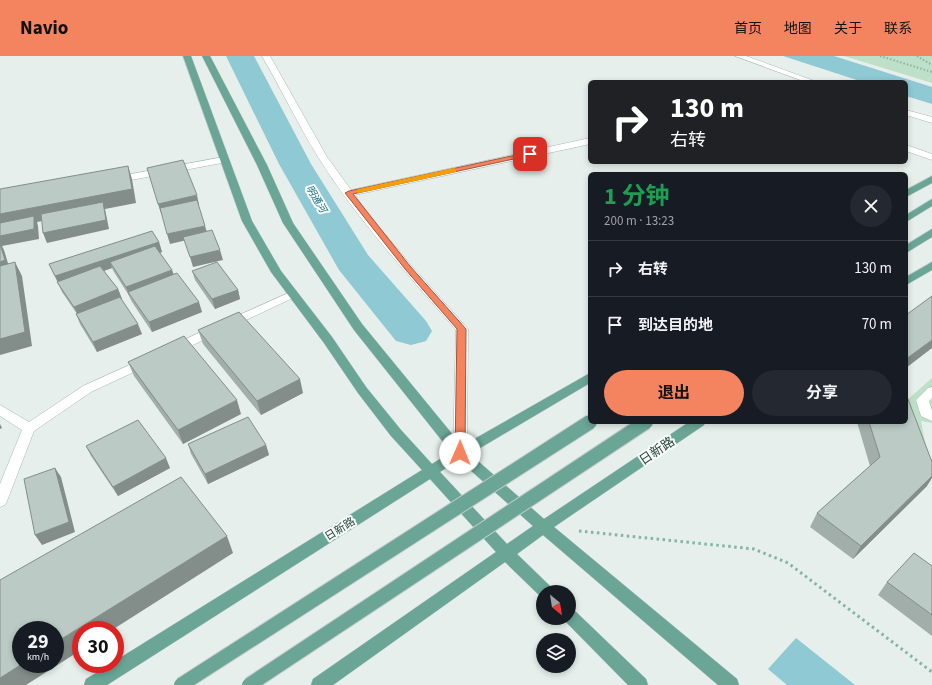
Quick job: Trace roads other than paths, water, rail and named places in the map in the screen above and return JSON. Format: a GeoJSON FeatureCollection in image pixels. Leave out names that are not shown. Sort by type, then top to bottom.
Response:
{"type":"FeatureCollection","features":[{"type":"Feature","properties":{"kind":"main road"},"geometry":{"type":"LineString","coordinates":[[187,56],[247,221],[276,272],[328,340],[362,390],[396,433],[507,554],[539,585]]}},
{"type":"Feature","properties":{"kind":"main road"},"geometry":{"type":"LineString","coordinates":[[206,56],[262,166],[288,223],[358,327],[460,453],[543,527],[731,685]]}},
{"type":"Feature","properties":{"kind":"main road"},"geometry":{"type":"LineString","coordinates":[[908,193],[932,179]]}},
{"type":"Feature","properties":{"kind":"main road"},"geometry":{"type":"LineString","coordinates":[[908,218],[932,202]]}},
{"type":"Feature","properties":{"kind":"main road"},"geometry":{"type":"LineString","coordinates":[[908,249],[932,232]]}},
{"type":"Feature","properties":{"kind":"main road"},"geometry":{"type":"LineString","coordinates":[[908,281],[932,265]]}},
{"type":"Feature","properties":{"kind":"main road","name":"日新路"},"geometry":{"type":"LineString","coordinates":[[92,685],[430,471],[588,378]]}},
{"type":"Feature","properties":{"kind":"main road"},"geometry":{"type":"LineString","coordinates":[[181,685],[588,423]]}},
{"type":"Feature","properties":{"kind":"main road"},"geometry":{"type":"LineString","coordinates":[[249,685],[643,424]]}},
{"type":"Feature","properties":{"kind":"main road","name":"日新路"},"geometry":{"type":"LineString","coordinates":[[319,685],[507,554],[543,527],[696,424]]}},
{"type":"Feature","properties":{"kind":"main road"},"geometry":{"type":"LineString","coordinates":[[576,622],[640,685]]}},
{"type":"Feature","properties":{"kind":"street"},"geometry":{"type":"LineString","coordinates":[[266,56],[323,157],[407,268],[462,329],[460,453]]}},
{"type":"Feature","properties":{"kind":"street"},"geometry":{"type":"LineString","coordinates":[[739,56],[807,80]]}},
{"type":"Feature","properties":{"kind":"street"},"geometry":{"type":"LineString","coordinates":[[908,113],[932,120]]}},
{"type":"Feature","properties":{"kind":"street"},"geometry":{"type":"LineString","coordinates":[[349,193],[588,141]]}},
{"type":"Feature","properties":{"kind":"street"},"geometry":{"type":"LineString","coordinates":[[908,149],[932,157]]}},
{"type":"Feature","properties":{"kind":"street"},"geometry":{"type":"LineString","coordinates":[[102,182],[224,160]]}},
{"type":"Feature","properties":{"kind":"street"},"geometry":{"type":"LineString","coordinates":[[0,502],[29,428],[87,389],[293,294]]}},
{"type":"Feature","properties":{"kind":"street"},"geometry":{"type":"LineString","coordinates":[[932,391],[922,400],[929,414],[932,427]]}},
{"type":"Feature","properties":{"kind":"street"},"geometry":{"type":"LineString","coordinates":[[0,410],[29,428]]}},
{"type":"Feature","properties":{"kind":"water"},"geometry":{"type":"Polygon","coordinates":[[[783,56],[834,56],[932,87],[932,104],[908,97],[908,80],[857,80],[783,56]]]}},
{"type":"Feature","properties":{"kind":"water"},"geometry":{"type":"Polygon","coordinates":[[[796,638],[855,685],[787,685],[768,669],[796,638]]]}},
{"type":"Feature","properties":{"kind":"waterway","name":"明通河"},"geometry":{"type":"LineString","coordinates":[[240,56],[295,164],[353,262],[411,331]]}}]}
